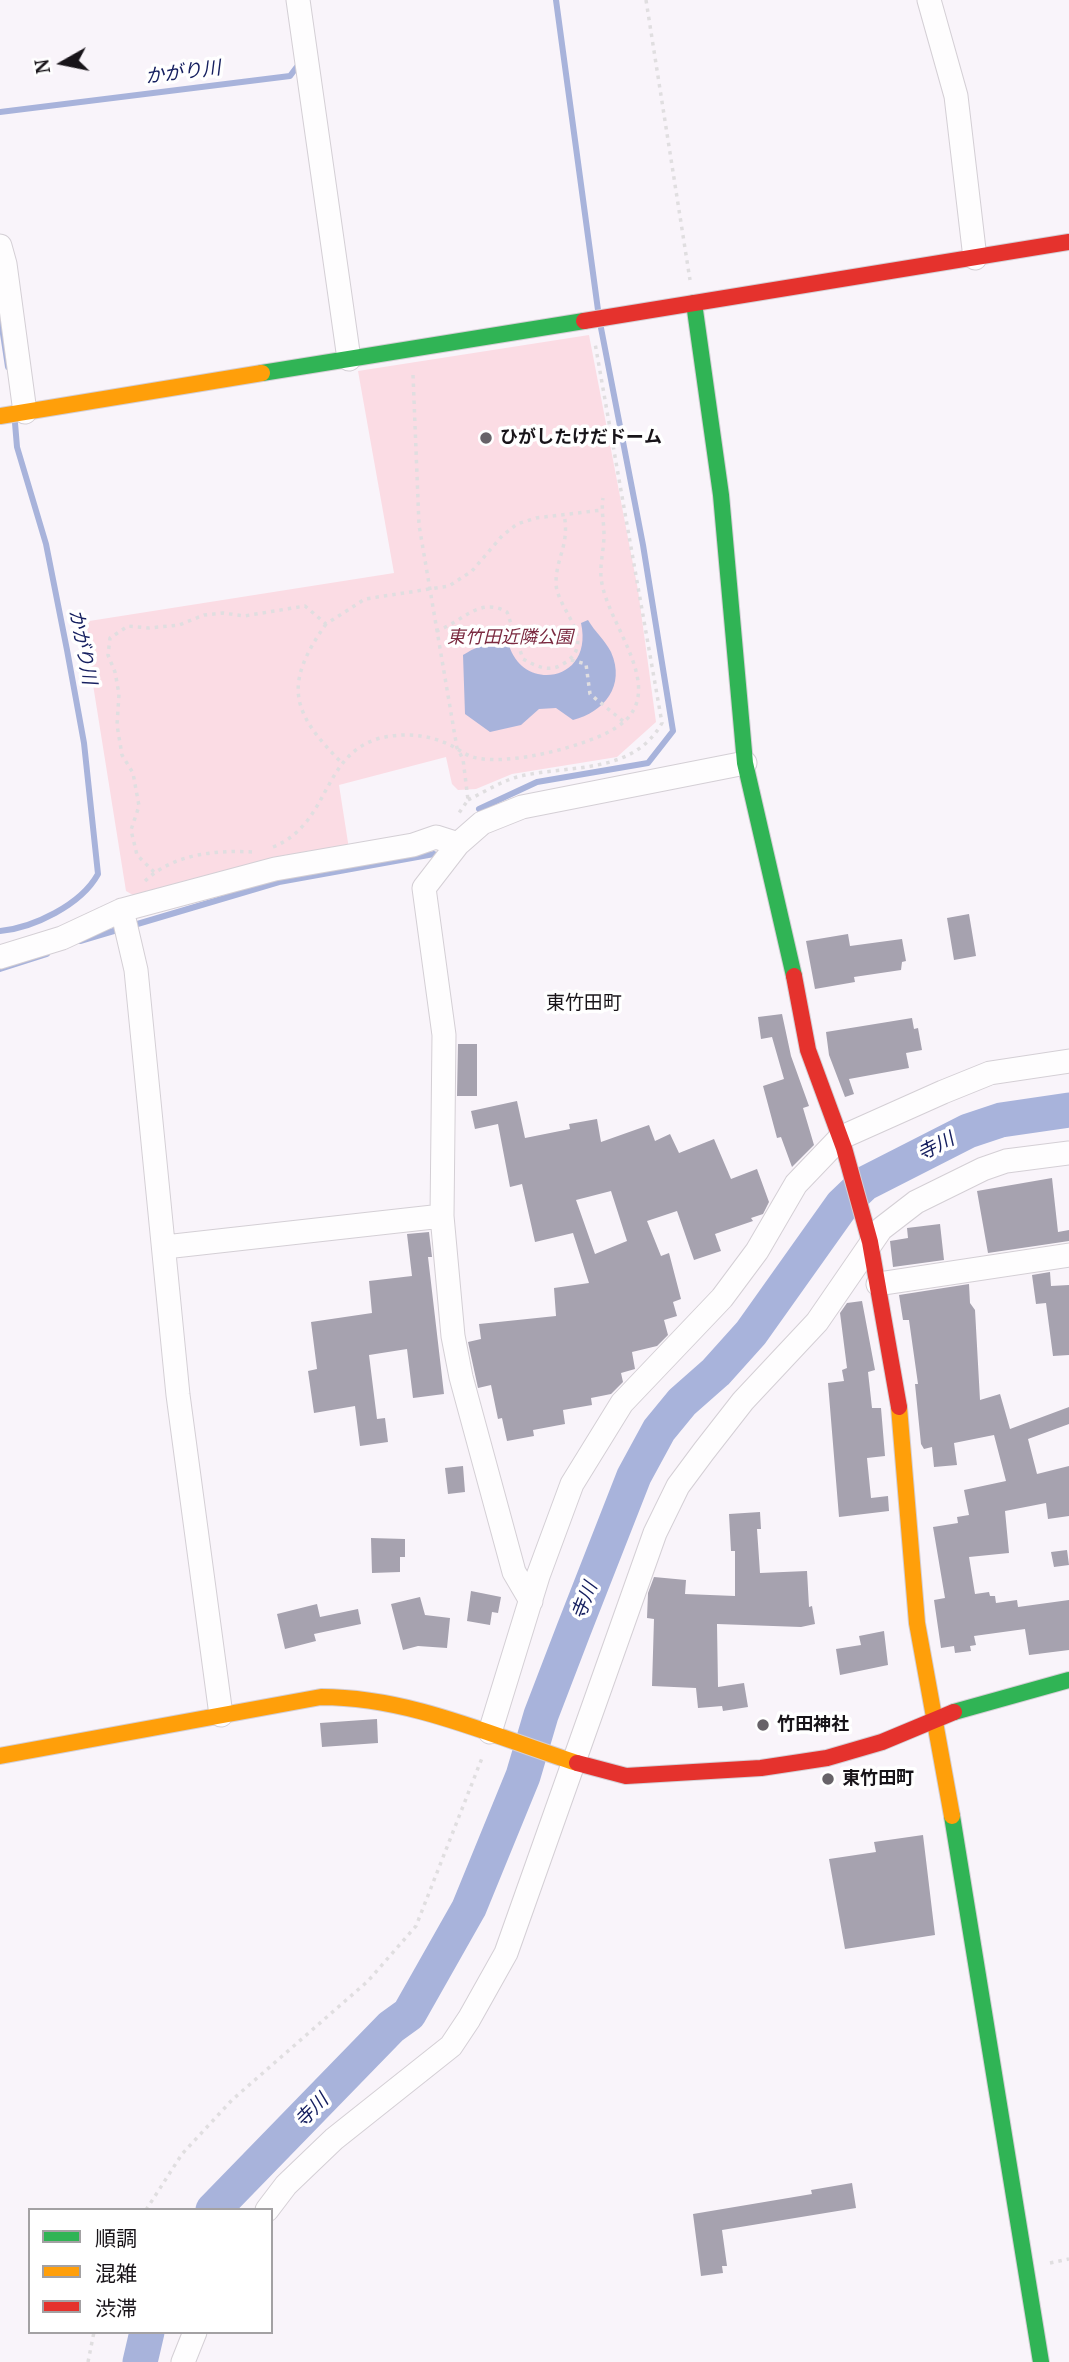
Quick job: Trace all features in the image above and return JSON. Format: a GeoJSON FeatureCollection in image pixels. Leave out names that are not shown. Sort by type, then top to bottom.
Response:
{"type":"FeatureCollection","features":[{"type":"Feature","properties":{"kind":"street"},"geometry":{"type":"LineString","coordinates":[[298,0],[349,359]]}},
{"type":"Feature","properties":{"kind":"street"},"geometry":{"type":"LineString","coordinates":[[929,0],[956,96],[975,258]]}},
{"type":"Feature","properties":{"kind":"street"},"geometry":{"type":"LineString","coordinates":[[0,416],[1069,242]]}},
{"type":"Feature","properties":{"kind":"street"},"geometry":{"type":"LineString","coordinates":[[0,246],[5,264],[25,412]]}},
{"type":"Feature","properties":{"kind":"street"},"geometry":{"type":"LineString","coordinates":[[694,303],[721,495],[745,763],[774,883],[808,1050],[842,1143],[868,1237],[898,1391],[917,1623],[936,1717],[1041,2362]]}},
{"type":"Feature","properties":{"kind":"street"},"geometry":{"type":"LineString","coordinates":[[531,1601],[514,1572],[461,1377],[453,1336],[442,1216],[444,1035],[424,888],[457,844],[482,823],[522,807],[745,763]]}},
{"type":"Feature","properties":{"kind":"street"},"geometry":{"type":"LineString","coordinates":[[0,957],[62,938],[122,910],[275,869],[413,845],[436,837],[457,844]]}},
{"type":"Feature","properties":{"kind":"street"},"geometry":{"type":"LineString","coordinates":[[122,910],[136,970],[178,1395],[221,1716]]}},
{"type":"Feature","properties":{"kind":"street"},"geometry":{"type":"LineString","coordinates":[[494,1733],[531,1601],[572,1484],[622,1403],[722,1298],[757,1251],[796,1184],[842,1143],[990,1073],[1069,1061]]}},
{"type":"Feature","properties":{"kind":"street"},"geometry":{"type":"LineString","coordinates":[[269,2208],[286,2185],[334,2139],[443,2052],[463,2028],[506,1953],[633,1591],[655,1533],[678,1486],[743,1401],[817,1322],[868,1237],[916,1202],[962,1178],[1006,1161],[1069,1153]]}},
{"type":"Feature","properties":{"kind":"street"},"geometry":{"type":"LineString","coordinates":[[165,1247],[442,1216]]}},
{"type":"Feature","properties":{"kind":"street"},"geometry":{"type":"LineString","coordinates":[[878,1284],[1069,1255]]}},
{"type":"Feature","properties":{"kind":"street"},"geometry":{"type":"LineString","coordinates":[[0,1756],[321,1698],[353,1697],[396,1703],[626,1776],[801,1763],[882,1742],[936,1717],[1069,1680]]}},
{"type":"Feature","properties":{"kind":"street"},"geometry":{"type":"LineString","coordinates":[[183,2362],[194,2334]]}},
{"type":"Feature","properties":{"kind":"path"},"geometry":{"type":"LineString","coordinates":[[646,0],[694,303]]}},
{"type":"Feature","properties":{"kind":"path"},"geometry":{"type":"LineString","coordinates":[[458,813],[468,800],[515,778],[619,761],[644,746],[662,723],[597,319]]}},
{"type":"Feature","properties":{"kind":"path"},"geometry":{"type":"LineString","coordinates":[[412,349],[419,525],[428,588],[457,748],[463,760],[468,800]]}},
{"type":"Feature","properties":{"kind":"path"},"geometry":{"type":"LineString","coordinates":[[142,883],[154,872],[188,857],[227,850],[251,852],[275,846],[293,837],[307,824],[342,763],[359,748],[377,739],[405,734],[425,736],[472,757],[500,760],[578,745],[604,735],[624,722],[639,692],[635,662],[611,616],[601,578],[603,498]]}},
{"type":"Feature","properties":{"kind":"path"},"geometry":{"type":"LineString","coordinates":[[342,763],[304,719],[296,685],[308,650],[326,624],[365,599],[449,586],[472,571],[502,536],[517,524],[564,514],[601,510]]}},
{"type":"Feature","properties":{"kind":"path"},"geometry":{"type":"LineString","coordinates":[[564,514],[566,543],[556,582],[558,596],[574,621],[578,641],[573,660]]}},
{"type":"Feature","properties":{"kind":"path"},"geometry":{"type":"LineString","coordinates":[[436,631],[459,622],[477,607],[494,604],[507,611],[523,659],[540,668],[557,668],[573,660],[586,664],[590,694],[624,722]]}},
{"type":"Feature","properties":{"kind":"path"},"geometry":{"type":"LineString","coordinates":[[154,872],[137,855],[131,831],[139,806],[133,773],[122,755],[120,745],[117,725],[119,694],[108,655],[110,638],[128,626],[169,626],[204,615],[223,613],[244,616],[304,606],[326,624]]}},
{"type":"Feature","properties":{"kind":"path"},"geometry":{"type":"LineString","coordinates":[[147,2208],[183,2154],[232,2100],[368,1981],[416,1926],[494,1733]]}},
{"type":"Feature","properties":{"kind":"path"},"geometry":{"type":"LineString","coordinates":[[88,2362],[94,2334]]}},
{"type":"Feature","properties":{"kind":"green space","name":"東竹田近隣公園"},"geometry":{"type":"Polygon","coordinates":[[[589,335],[638,590],[656,722],[617,757],[512,774],[476,789],[458,790],[452,784],[446,757],[339,785],[349,849],[138,898],[126,891],[83,622],[394,573],[358,371],[589,335]]]}},
{"type":"Feature","properties":{"kind":"water"},"geometry":{"type":"Polygon","coordinates":[[[588,620],[611,652],[616,676],[609,696],[594,711],[573,720],[556,708],[539,709],[521,725],[490,732],[465,714],[463,655],[485,645],[509,645],[517,660],[528,670],[541,675],[555,674],[568,669],[577,658],[582,643],[581,623],[588,620]]]}},
{"type":"Feature","properties":{"kind":"building"},"geometry":{"type":"Polygon","coordinates":[[[969,914],[976,956],[954,960],[947,918],[969,914]]]}},
{"type":"Feature","properties":{"kind":"building"},"geometry":{"type":"Polygon","coordinates":[[[848,934],[850,946],[902,939],[906,961],[902,962],[901,970],[854,977],[855,982],[815,989],[806,941],[848,934]]]}},
{"type":"Feature","properties":{"kind":"building"},"geometry":{"type":"Polygon","coordinates":[[[782,1014],[791,1056],[809,1106],[803,1108],[814,1145],[792,1167],[781,1137],[777,1138],[763,1086],[784,1079],[772,1037],[761,1039],[758,1017],[782,1014]]]}},
{"type":"Feature","properties":{"kind":"building"},"geometry":{"type":"Polygon","coordinates":[[[912,1018],[914,1029],[918,1028],[922,1050],[906,1053],[909,1068],[849,1079],[854,1094],[845,1097],[829,1055],[826,1032],[912,1018]]]}},
{"type":"Feature","properties":{"kind":"building"},"geometry":{"type":"Polygon","coordinates":[[[458,1044],[477,1044],[477,1096],[457,1096],[458,1044]]]}},
{"type":"Feature","properties":{"kind":"building"},"geometry":{"type":"Polygon","coordinates":[[[517,1101],[525,1138],[570,1129],[569,1124],[597,1119],[601,1142],[649,1125],[655,1141],[670,1134],[679,1153],[714,1139],[731,1179],[757,1169],[769,1202],[763,1214],[751,1218],[753,1221],[715,1234],[721,1251],[694,1260],[677,1211],[647,1221],[661,1256],[669,1253],[681,1299],[673,1302],[677,1316],[664,1320],[668,1335],[657,1346],[632,1352],[635,1369],[621,1373],[623,1382],[611,1394],[591,1398],[592,1405],[563,1410],[565,1424],[533,1430],[534,1436],[507,1441],[502,1418],[498,1419],[491,1385],[478,1388],[468,1342],[481,1339],[479,1324],[556,1316],[554,1288],[589,1283],[573,1233],[535,1242],[522,1184],[510,1187],[498,1124],[475,1129],[471,1111],[517,1101]],[[611,1191],[576,1200],[595,1254],[627,1241],[611,1191]]]}},
{"type":"Feature","properties":{"kind":"building"},"geometry":{"type":"Polygon","coordinates":[[[1052,1178],[1058,1232],[1069,1230],[1069,1241],[988,1253],[977,1191],[1052,1178]]]}},
{"type":"Feature","properties":{"kind":"building"},"geometry":{"type":"Polygon","coordinates":[[[940,1224],[944,1260],[893,1267],[890,1241],[908,1238],[907,1228],[940,1224]]]}},
{"type":"Feature","properties":{"kind":"building"},"geometry":{"type":"Polygon","coordinates":[[[429,1232],[432,1257],[428,1257],[444,1394],[413,1398],[407,1349],[369,1355],[377,1419],[385,1418],[388,1442],[360,1446],[355,1406],[314,1413],[308,1371],[317,1369],[311,1322],[372,1313],[369,1281],[412,1276],[407,1234],[429,1232]]]}},
{"type":"Feature","properties":{"kind":"building"},"geometry":{"type":"Polygon","coordinates":[[[1050,1272],[1051,1286],[1069,1285],[1069,1355],[1053,1356],[1046,1303],[1036,1304],[1032,1275],[1050,1272]]]}},
{"type":"Feature","properties":{"kind":"building"},"geometry":{"type":"Polygon","coordinates":[[[969,1284],[970,1303],[975,1310],[980,1400],[1000,1394],[1010,1429],[1069,1407],[1069,1424],[1028,1439],[1037,1474],[1069,1466],[1069,1516],[1048,1519],[1046,1503],[1005,1511],[1009,1553],[969,1557],[975,1594],[989,1592],[990,1596],[995,1596],[996,1603],[1017,1600],[1018,1607],[1069,1600],[1069,1650],[1029,1655],[1025,1629],[974,1636],[976,1645],[970,1646],[971,1651],[955,1653],[954,1646],[941,1648],[934,1600],[945,1598],[933,1527],[958,1523],[957,1517],[969,1515],[964,1490],[1006,1481],[994,1435],[954,1443],[957,1465],[934,1467],[932,1447],[924,1449],[921,1444],[915,1384],[918,1384],[909,1320],[903,1320],[899,1295],[969,1284]]]}},
{"type":"Feature","properties":{"kind":"building"},"geometry":{"type":"Polygon","coordinates":[[[862,1301],[875,1370],[868,1372],[872,1408],[881,1408],[885,1456],[867,1458],[871,1498],[888,1496],[889,1511],[839,1517],[828,1383],[844,1381],[842,1370],[847,1368],[840,1313],[847,1303],[862,1301]]]}},
{"type":"Feature","properties":{"kind":"building"},"geometry":{"type":"Polygon","coordinates":[[[463,1466],[465,1492],[448,1494],[445,1468],[463,1466]]]}},
{"type":"Feature","properties":{"kind":"building"},"geometry":{"type":"Polygon","coordinates":[[[760,1512],[761,1529],[757,1529],[760,1573],[807,1571],[809,1607],[812,1606],[815,1624],[801,1627],[717,1624],[718,1687],[744,1683],[748,1707],[723,1711],[722,1706],[698,1708],[696,1688],[652,1686],[654,1619],[647,1618],[648,1593],[654,1577],[686,1580],[685,1594],[735,1596],[735,1551],[731,1551],[729,1514],[760,1512]]]}},
{"type":"Feature","properties":{"kind":"building"},"geometry":{"type":"Polygon","coordinates":[[[371,1538],[405,1539],[405,1557],[400,1557],[400,1572],[372,1573],[371,1538]]]}},
{"type":"Feature","properties":{"kind":"building"},"geometry":{"type":"Polygon","coordinates":[[[1067,1550],[1069,1565],[1054,1567],[1051,1552],[1067,1550]]]}},
{"type":"Feature","properties":{"kind":"building"},"geometry":{"type":"Polygon","coordinates":[[[471,1591],[501,1597],[498,1613],[492,1612],[490,1625],[467,1621],[471,1591]]]}},
{"type":"Feature","properties":{"kind":"building"},"geometry":{"type":"Polygon","coordinates":[[[420,1597],[425,1615],[450,1618],[447,1648],[418,1646],[403,1650],[391,1604],[420,1597]]]}},
{"type":"Feature","properties":{"kind":"building"},"geometry":{"type":"Polygon","coordinates":[[[317,1604],[320,1617],[358,1609],[361,1624],[314,1634],[316,1641],[285,1649],[277,1614],[317,1604]]]}},
{"type":"Feature","properties":{"kind":"building"},"geometry":{"type":"Polygon","coordinates":[[[884,1631],[888,1665],[840,1675],[836,1649],[861,1645],[859,1636],[884,1631]]]}},
{"type":"Feature","properties":{"kind":"building"},"geometry":{"type":"Polygon","coordinates":[[[377,1719],[378,1743],[322,1747],[320,1723],[377,1719]]]}},
{"type":"Feature","properties":{"kind":"building"},"geometry":{"type":"Polygon","coordinates":[[[923,1835],[935,1935],[845,1949],[829,1859],[876,1852],[874,1842],[923,1835]]]}},
{"type":"Feature","properties":{"kind":"building"},"geometry":{"type":"Polygon","coordinates":[[[852,2183],[856,2208],[722,2230],[727,2266],[722,2266],[723,2273],[701,2276],[693,2214],[812,2194],[811,2190],[852,2183]]]}},
{"type":"Feature","properties":{"kind":"waterway"},"geometry":{"type":"LineString","coordinates":[[556,0],[598,310]]}},
{"type":"Feature","properties":{"kind":"waterway","name":"かがり川"},"geometry":{"type":"LineString","coordinates":[[0,112],[290,76],[299,64]]}},
{"type":"Feature","properties":{"kind":"waterway","name":"かがり川"},"geometry":{"type":"LineString","coordinates":[[0,314],[8,367]]}},
{"type":"Feature","properties":{"kind":"waterway"},"geometry":{"type":"LineString","coordinates":[[479,809],[537,782],[648,763],[673,731],[643,545],[601,328]]}},
{"type":"Feature","properties":{"kind":"waterway","name":"かがり川"},"geometry":{"type":"LineString","coordinates":[[0,931],[27,925],[55,913],[80,896],[98,874],[84,743],[67,650],[46,544],[17,447],[15,423]]}},
{"type":"Feature","properties":{"kind":"waterway"},"geometry":{"type":"LineString","coordinates":[[80,941],[279,882],[434,854]]}},
{"type":"Feature","properties":{"kind":"waterway"},"geometry":{"type":"LineString","coordinates":[[0,969],[47,954]]}},
{"type":"Feature","properties":{"kind":"waterway","name":"寺川"},"geometry":{"type":"LineString","coordinates":[[215,2208],[391,2027],[409,2014],[469,1908],[523,1776],[541,1715],[634,1476],[659,1430],[682,1402],[716,1372],[751,1333],[842,1205],[864,1184],[968,1131],[1001,1120],[1069,1110]]}},
{"type":"Feature","properties":{"kind":"waterway","name":"寺川"},"geometry":{"type":"LineString","coordinates":[[140,2362],[147,2334]]}},
{"type":"Feature","properties":{"kind":"traffic: fast"},"geometry":{"type":"LineString","coordinates":[[694,303],[721,495],[745,763],[794,976]]}},
{"type":"Feature","properties":{"kind":"traffic: fast"},"geometry":{"type":"LineString","coordinates":[[262,373],[584,321]]}},
{"type":"Feature","properties":{"kind":"traffic: fast"},"geometry":{"type":"LineString","coordinates":[[954,1712],[1069,1680]]}},
{"type":"Feature","properties":{"kind":"traffic: fast"},"geometry":{"type":"LineString","coordinates":[[952,1816],[1041,2362]]}},
{"type":"Feature","properties":{"kind":"traffic: slow"},"geometry":{"type":"LineString","coordinates":[[0,416],[262,373]]}},
{"type":"Feature","properties":{"kind":"traffic: slow"},"geometry":{"type":"LineString","coordinates":[[899,1407],[917,1623],[952,1816]]}},
{"type":"Feature","properties":{"kind":"traffic: slow"},"geometry":{"type":"LineString","coordinates":[[0,1756],[321,1697],[354,1699],[419,1711],[577,1763]]}},
{"type":"Feature","properties":{"kind":"traffic: jam"},"geometry":{"type":"LineString","coordinates":[[584,321],[1069,242]]}},
{"type":"Feature","properties":{"kind":"traffic: jam"},"geometry":{"type":"LineString","coordinates":[[794,976],[808,1050],[844,1148],[870,1242],[899,1407]]}},
{"type":"Feature","properties":{"kind":"traffic: jam"},"geometry":{"type":"LineString","coordinates":[[577,1763],[626,1776],[761,1768],[827,1758],[882,1742],[954,1712]]}},
{"type":"Feature","properties":{"kind":"place","name":"ひがしたけだドーム"},"geometry":{"type":"Point","coordinates":[486,438]}},
{"type":"Feature","properties":{"kind":"place","name":"竹田神社"},"geometry":{"type":"Point","coordinates":[763,1725]}},
{"type":"Feature","properties":{"kind":"place","name":"東竹田町"},"geometry":{"type":"Point","coordinates":[828,1779]}},
{"type":"Feature","properties":{"kind":"district","name":"東竹田町"},"geometry":{"type":"Point","coordinates":[584,1004]}}]}
